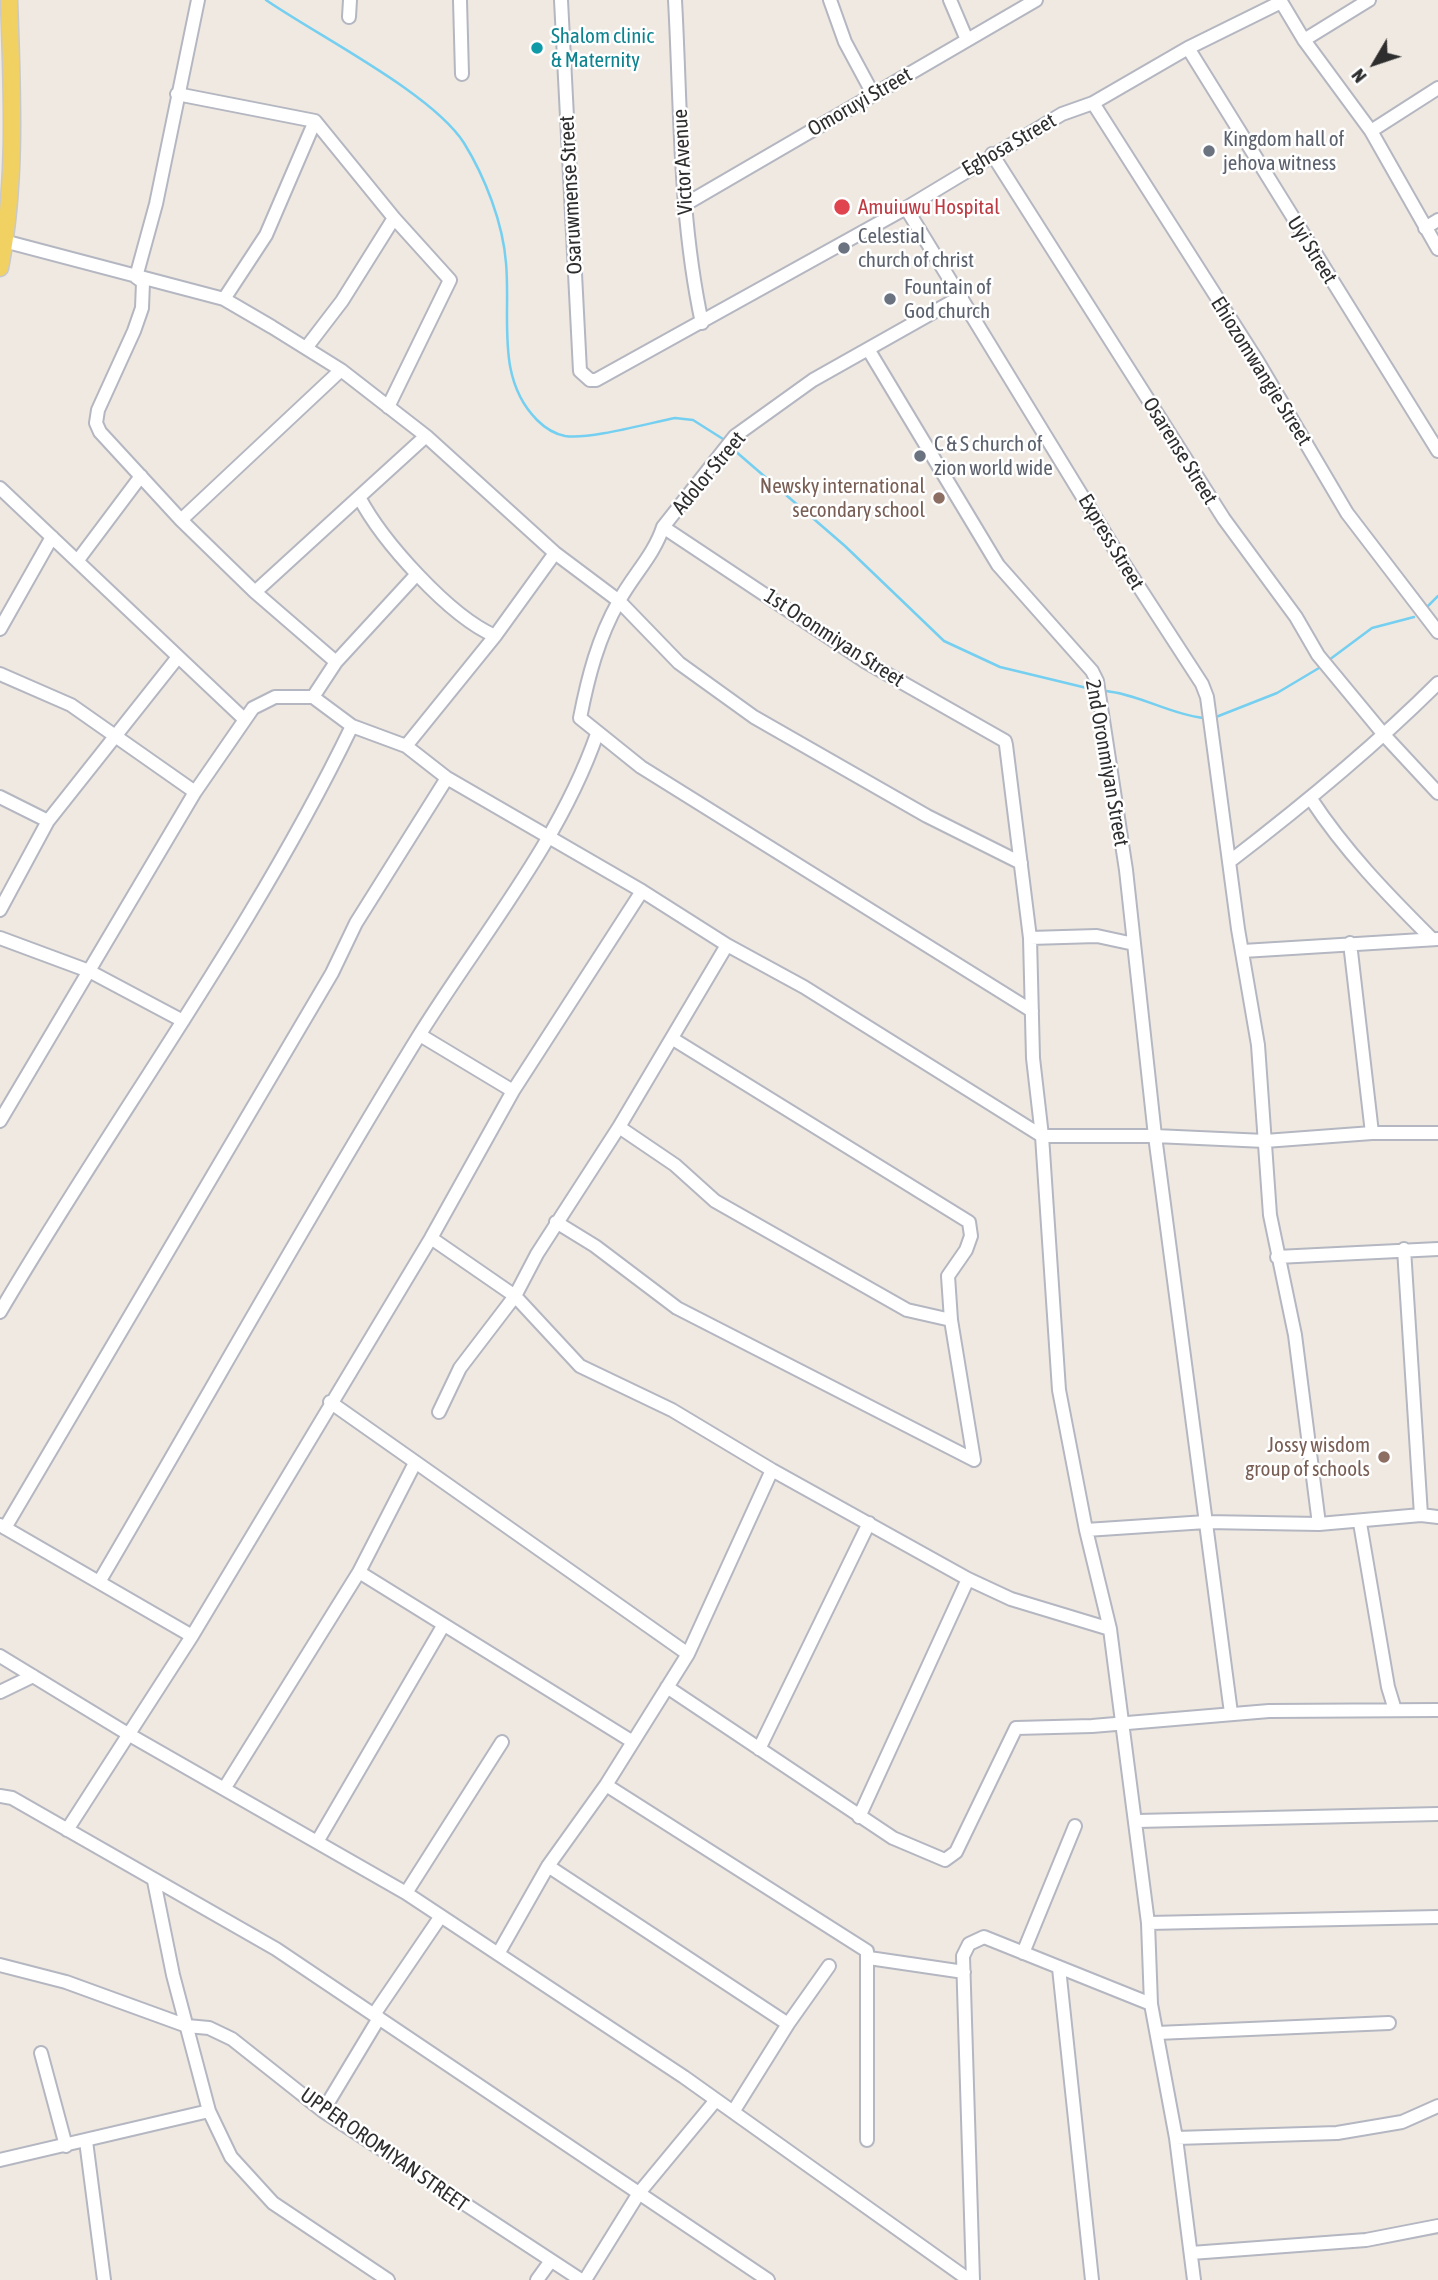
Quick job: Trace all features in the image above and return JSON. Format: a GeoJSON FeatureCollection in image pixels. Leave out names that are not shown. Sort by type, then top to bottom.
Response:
{"type":"FeatureCollection","features":[{"type":"Feature","properties":{"kind":"main road"},"geometry":{"type":"LineString","coordinates":[[0,268],[13,123],[9,0]]}},
{"type":"Feature","properties":{"kind":"street"},"geometry":{"type":"LineString","coordinates":[[136,277],[156,204],[198,0]]}},
{"type":"Feature","properties":{"kind":"street"},"geometry":{"type":"LineString","coordinates":[[349,17],[350,0]]}},
{"type":"Feature","properties":{"kind":"street"},"geometry":{"type":"LineString","coordinates":[[460,0],[462,74]]}},
{"type":"Feature","properties":{"kind":"street","name":"Osaruwmense Street"},"geometry":{"type":"LineString","coordinates":[[561,0],[580,371],[590,380],[596,380]]}},
{"type":"Feature","properties":{"kind":"street","name":"Victor Avenue"},"geometry":{"type":"LineString","coordinates":[[675,0],[684,205],[691,274],[702,323]]}},
{"type":"Feature","properties":{"kind":"street"},"geometry":{"type":"LineString","coordinates":[[830,0],[845,42],[873,94]]}},
{"type":"Feature","properties":{"kind":"street"},"geometry":{"type":"LineString","coordinates":[[950,0],[967,40]]}},
{"type":"Feature","properties":{"kind":"street","name":"Omoruyi Street"},"geometry":{"type":"LineString","coordinates":[[684,205],[1036,0]]}},
{"type":"Feature","properties":{"kind":"street"},"geometry":{"type":"LineString","coordinates":[[1304,40],[1369,0]]}},
{"type":"Feature","properties":{"kind":"street"},"geometry":{"type":"LineString","coordinates":[[1280,1],[1304,40],[1371,131],[1438,249]]}},
{"type":"Feature","properties":{"kind":"street","name":"Eghosa Street"},"geometry":{"type":"LineString","coordinates":[[596,380],[906,208],[1062,114],[1093,103],[1188,48],[1280,1]]}},
{"type":"Feature","properties":{"kind":"street","name":"Uyi Street"},"geometry":{"type":"LineString","coordinates":[[1188,48],[1438,451]]}},
{"type":"Feature","properties":{"kind":"street"},"geometry":{"type":"LineString","coordinates":[[1371,131],[1438,88]]}},
{"type":"Feature","properties":{"kind":"street"},"geometry":{"type":"LineString","coordinates":[[177,94],[315,121],[394,218],[450,280],[388,407]]}},
{"type":"Feature","properties":{"kind":"street","name":"Ehiozomwangie Street"},"geometry":{"type":"LineString","coordinates":[[1093,103],[1258,362],[1347,513],[1438,632]]}},
{"type":"Feature","properties":{"kind":"street"},"geometry":{"type":"LineString","coordinates":[[224,299],[266,235],[315,121]]}},
{"type":"Feature","properties":{"kind":"street","name":"Osarense Street"},"geometry":{"type":"LineString","coordinates":[[992,154],[1224,519],[1296,617],[1332,675],[1438,793]]}},
{"type":"Feature","properties":{"kind":"street","name":"Express Street"},"geometry":{"type":"LineString","coordinates":[[906,208],[1208,697],[1228,862],[1258,1045],[1277,1257],[1295,1335],[1319,1524]]}},
{"type":"Feature","properties":{"kind":"street"},"geometry":{"type":"LineString","coordinates":[[306,348],[342,301],[394,218]]}},
{"type":"Feature","properties":{"kind":"street"},"geometry":{"type":"LineString","coordinates":[[1426,228],[1438,220]]}},
{"type":"Feature","properties":{"kind":"street"},"geometry":{"type":"LineString","coordinates":[[3,241],[224,299],[306,348],[341,370],[426,436],[555,553],[618,601],[680,663],[754,717],[927,816],[1021,863],[1030,939],[1032,1058],[1042,1136],[1059,1390],[1086,1530],[1110,1629],[1137,1821],[1148,1923],[1152,2004],[1176,2138],[1194,2280]]}},
{"type":"Feature","properties":{"kind":"street"},"geometry":{"type":"LineString","coordinates":[[136,277],[144,282],[142,308],[95,417],[100,432],[181,520],[255,592],[336,662]]}},
{"type":"Feature","properties":{"kind":"street","name":"Adolor Street"},"geometry":{"type":"LineString","coordinates":[[597,734],[580,718],[590,665],[618,601],[657,544],[663,527],[735,436],[813,380],[962,296]]}},
{"type":"Feature","properties":{"kind":"street","name":"2nd Oronmiyan Street"},"geometry":{"type":"LineString","coordinates":[[868,349],[998,565],[1092,671],[1097,681],[1126,870],[1156,1136],[1231,1713]]}},
{"type":"Feature","properties":{"kind":"street"},"geometry":{"type":"LineString","coordinates":[[181,520],[341,370]]}},
{"type":"Feature","properties":{"kind":"street"},"geometry":{"type":"LineString","coordinates":[[255,592],[426,436]]}},
{"type":"Feature","properties":{"kind":"street"},"geometry":{"type":"LineString","coordinates":[[78,560],[141,476]]}},
{"type":"Feature","properties":{"kind":"street"},"geometry":{"type":"LineString","coordinates":[[0,488],[243,718]]}},
{"type":"Feature","properties":{"kind":"street"},"geometry":{"type":"LineString","coordinates":[[359,497],[372,522],[417,574],[477,628],[495,636]]}},
{"type":"Feature","properties":{"kind":"street","name":"1st Oronmiyan Street"},"geometry":{"type":"LineString","coordinates":[[663,527],[866,662],[1005,741],[1021,863]]}},
{"type":"Feature","properties":{"kind":"street"},"geometry":{"type":"LineString","coordinates":[[0,629],[52,537]]}},
{"type":"Feature","properties":{"kind":"street"},"geometry":{"type":"LineString","coordinates":[[406,746],[495,636],[555,553]]}},
{"type":"Feature","properties":{"kind":"street"},"geometry":{"type":"LineString","coordinates":[[313,697],[336,662],[417,574]]}},
{"type":"Feature","properties":{"kind":"street"},"geometry":{"type":"LineString","coordinates":[[0,910],[48,821],[178,657]]}},
{"type":"Feature","properties":{"kind":"street"},"geometry":{"type":"LineString","coordinates":[[0,674],[71,705],[195,792]]}},
{"type":"Feature","properties":{"kind":"street"},"geometry":{"type":"LineString","coordinates":[[1228,862],[1311,799],[1385,736],[1438,683]]}},
{"type":"Feature","properties":{"kind":"street"},"geometry":{"type":"LineString","coordinates":[[0,1121],[195,792],[243,718],[262,701],[275,697],[313,697],[352,726],[406,746],[447,778],[642,891],[727,945],[804,987],[1042,1136],[1156,1136],[1265,1141],[1372,1133],[1438,1133]]}},
{"type":"Feature","properties":{"kind":"street"},"geometry":{"type":"LineString","coordinates":[[0,1312],[67,1197],[183,1021],[284,852],[352,726]]}},
{"type":"Feature","properties":{"kind":"street"},"geometry":{"type":"LineString","coordinates":[[99,1582],[420,1035],[549,836],[583,773],[597,734],[641,767],[1032,1011]]}},
{"type":"Feature","properties":{"kind":"street"},"geometry":{"type":"LineString","coordinates":[[192,1636],[2,1526],[332,974],[356,923],[447,778]]}},
{"type":"Feature","properties":{"kind":"street"},"geometry":{"type":"LineString","coordinates":[[0,797],[48,821]]}},
{"type":"Feature","properties":{"kind":"street"},"geometry":{"type":"LineString","coordinates":[[1311,799],[1362,868],[1434,939]]}},
{"type":"Feature","properties":{"kind":"street"},"geometry":{"type":"LineString","coordinates":[[67,1830],[192,1636],[430,1238],[513,1091],[642,891]]}},
{"type":"Feature","properties":{"kind":"street"},"geometry":{"type":"LineString","coordinates":[[1030,939],[1080,936],[1134,944]]}},
{"type":"Feature","properties":{"kind":"street"},"geometry":{"type":"LineString","coordinates":[[0,938],[89,971],[183,1021]]}},
{"type":"Feature","properties":{"kind":"street"},"geometry":{"type":"LineString","coordinates":[[1244,951],[1434,939]]}},
{"type":"Feature","properties":{"kind":"street"},"geometry":{"type":"LineString","coordinates":[[1350,943],[1372,1133]]}},
{"type":"Feature","properties":{"kind":"street"},"geometry":{"type":"LineString","coordinates":[[439,1412],[467,1357],[515,1296],[556,1222],[673,1040],[727,945]]}},
{"type":"Feature","properties":{"kind":"street"},"geometry":{"type":"LineString","coordinates":[[420,1035],[513,1091]]}},
{"type":"Feature","properties":{"kind":"street"},"geometry":{"type":"LineString","coordinates":[[556,1222],[595,1246],[677,1308],[974,1460],[951,1321],[948,1276],[966,1250],[971,1236],[970,1222],[673,1040]]}},
{"type":"Feature","properties":{"kind":"street"},"geometry":{"type":"LineString","coordinates":[[619,1127],[675,1165],[715,1202],[907,1310],[951,1321]]}},
{"type":"Feature","properties":{"kind":"street"},"geometry":{"type":"LineString","coordinates":[[430,1238],[515,1296],[580,1366],[672,1410],[772,1470],[968,1578],[1011,1599],[1110,1629]]}},
{"type":"Feature","properties":{"kind":"street"},"geometry":{"type":"LineString","coordinates":[[1277,1257],[1438,1248]]}},
{"type":"Feature","properties":{"kind":"street"},"geometry":{"type":"LineString","coordinates":[[1404,1250],[1421,1515]]}},
{"type":"Feature","properties":{"kind":"street"},"geometry":{"type":"LineString","coordinates":[[330,1402],[688,1654]]}},
{"type":"Feature","properties":{"kind":"street"},"geometry":{"type":"LineString","coordinates":[[224,1789],[359,1572],[415,1463]]}},
{"type":"Feature","properties":{"kind":"street"},"geometry":{"type":"LineString","coordinates":[[498,1954],[548,1866],[606,1785],[688,1654],[772,1470]]}},
{"type":"Feature","properties":{"kind":"street"},"geometry":{"type":"LineString","coordinates":[[1086,1530],[1206,1522],[1319,1524],[1360,1523],[1421,1515],[1438,1517]]}},
{"type":"Feature","properties":{"kind":"street"},"geometry":{"type":"LineString","coordinates":[[759,1749],[870,1523]]}},
{"type":"Feature","properties":{"kind":"street"},"geometry":{"type":"LineString","coordinates":[[1360,1523],[1388,1687],[1395,1710]]}},
{"type":"Feature","properties":{"kind":"street"},"geometry":{"type":"LineString","coordinates":[[359,1572],[633,1742]]}},
{"type":"Feature","properties":{"kind":"street"},"geometry":{"type":"LineString","coordinates":[[859,1817],[968,1578]]}},
{"type":"Feature","properties":{"kind":"street"},"geometry":{"type":"LineString","coordinates":[[317,1842],[443,1626]]}},
{"type":"Feature","properties":{"kind":"street"},"geometry":{"type":"LineString","coordinates":[[0,1656],[128,1734],[406,1893],[716,2100],[971,2280]]}},
{"type":"Feature","properties":{"kind":"street"},"geometry":{"type":"LineString","coordinates":[[0,1692],[33,1676]]}},
{"type":"Feature","properties":{"kind":"street"},"geometry":{"type":"LineString","coordinates":[[667,1687],[893,1839],[945,1860],[956,1852],[1016,1728],[1092,1726],[1231,1713],[1438,1710]]}},
{"type":"Feature","properties":{"kind":"street"},"geometry":{"type":"LineString","coordinates":[[406,1893],[502,1742]]}},
{"type":"Feature","properties":{"kind":"street"},"geometry":{"type":"LineString","coordinates":[[606,1785],[867,1951],[867,2140]]}},
{"type":"Feature","properties":{"kind":"street"},"geometry":{"type":"LineString","coordinates":[[0,1796],[12,1798],[276,1949],[768,2280]]}},
{"type":"Feature","properties":{"kind":"street"},"geometry":{"type":"LineString","coordinates":[[1137,1821],[1438,1814]]}},
{"type":"Feature","properties":{"kind":"street"},"geometry":{"type":"LineString","coordinates":[[1023,1953],[1075,1826]]}},
{"type":"Feature","properties":{"kind":"street"},"geometry":{"type":"LineString","coordinates":[[548,1866],[788,2024]]}},
{"type":"Feature","properties":{"kind":"street"},"geometry":{"type":"LineString","coordinates":[[154,1881],[170,1964],[209,2111],[231,2157],[273,2203],[388,2280]]}},
{"type":"Feature","properties":{"kind":"street"},"geometry":{"type":"LineString","coordinates":[[323,2111],[377,2016],[441,1916]]}},
{"type":"Feature","properties":{"kind":"street"},"geometry":{"type":"LineString","coordinates":[[1148,1923],[1438,1917]]}},
{"type":"Feature","properties":{"kind":"street"},"geometry":{"type":"LineString","coordinates":[[971,2280],[963,1956],[969,1944],[984,1937],[1152,2004]]}},
{"type":"Feature","properties":{"kind":"street"},"geometry":{"type":"LineString","coordinates":[[869,1958],[964,1972]]}},
{"type":"Feature","properties":{"kind":"street","name":"UPPER OROMIYAN STREET"},"geometry":{"type":"LineString","coordinates":[[0,1965],[66,1982],[187,2026],[209,2028],[232,2039],[323,2111],[550,2262],[583,2280]]}},
{"type":"Feature","properties":{"kind":"street"},"geometry":{"type":"LineString","coordinates":[[733,2112],[788,2024],[830,1966]]}},
{"type":"Feature","properties":{"kind":"street"},"geometry":{"type":"LineString","coordinates":[[1059,1968],[1092,2280]]}},
{"type":"Feature","properties":{"kind":"street"},"geometry":{"type":"LineString","coordinates":[[1157,2034],[1389,2023]]}},
{"type":"Feature","properties":{"kind":"street"},"geometry":{"type":"LineString","coordinates":[[41,2053],[66,2146]]}},
{"type":"Feature","properties":{"kind":"street"},"geometry":{"type":"LineString","coordinates":[[583,2280],[639,2193],[716,2100]]}},
{"type":"Feature","properties":{"kind":"street"},"geometry":{"type":"LineString","coordinates":[[1176,2138],[1337,2133],[1402,2122],[1438,2106]]}},
{"type":"Feature","properties":{"kind":"street"},"geometry":{"type":"LineString","coordinates":[[0,2160],[209,2111]]}},
{"type":"Feature","properties":{"kind":"street"},"geometry":{"type":"LineString","coordinates":[[86,2141],[104,2280]]}},
{"type":"Feature","properties":{"kind":"street"},"geometry":{"type":"LineString","coordinates":[[1191,2253],[1366,2240],[1438,2226]]}},
{"type":"Feature","properties":{"kind":"street"},"geometry":{"type":"LineString","coordinates":[[537,2280],[550,2262]]}},
{"type":"Feature","properties":{"kind":"waterway"},"geometry":{"type":"LineString","coordinates":[[266,0],[401,85],[448,124],[464,143],[486,185],[497,216],[506,263],[510,366],[515,385],[537,420],[557,434],[576,437],[675,418],[693,420],[723,439]]}},
{"type":"Feature","properties":{"kind":"waterway"},"geometry":{"type":"LineString","coordinates":[[734,450],[845,546],[944,641],[1000,667],[1091,689]]}},
{"type":"Feature","properties":{"kind":"waterway"},"geometry":{"type":"LineString","coordinates":[[1426,608],[1438,596]]}},
{"type":"Feature","properties":{"kind":"waterway"},"geometry":{"type":"LineString","coordinates":[[1329,660],[1372,628],[1414,617]]}},
{"type":"Feature","properties":{"kind":"waterway"},"geometry":{"type":"LineString","coordinates":[[1216,717],[1277,693],[1319,668]]}},
{"type":"Feature","properties":{"kind":"waterway"},"geometry":{"type":"LineString","coordinates":[[1106,691],[1203,718]]}},
{"type":"Feature","properties":{"kind":"place","name":"Shalom clinic & Maternity"},"geometry":{"type":"Point","coordinates":[537,48]}},
{"type":"Feature","properties":{"kind":"place","name":"Kingdom hall of jehova witness"},"geometry":{"type":"Point","coordinates":[1209,151]}},
{"type":"Feature","properties":{"kind":"place","name":"Amuiuwu Hospital"},"geometry":{"type":"Point","coordinates":[842,207]}},
{"type":"Feature","properties":{"kind":"place","name":"Celestial church of christ"},"geometry":{"type":"Point","coordinates":[844,248]}},
{"type":"Feature","properties":{"kind":"place","name":"Fountain of God church"},"geometry":{"type":"Point","coordinates":[890,299]}},
{"type":"Feature","properties":{"kind":"place","name":"C & S church of zion world wide"},"geometry":{"type":"Point","coordinates":[920,456]}},
{"type":"Feature","properties":{"kind":"place","name":"Newsky international secondary school"},"geometry":{"type":"Point","coordinates":[939,498]}},
{"type":"Feature","properties":{"kind":"place","name":"Jossy wisdom group of schools"},"geometry":{"type":"Point","coordinates":[1384,1457]}}]}
